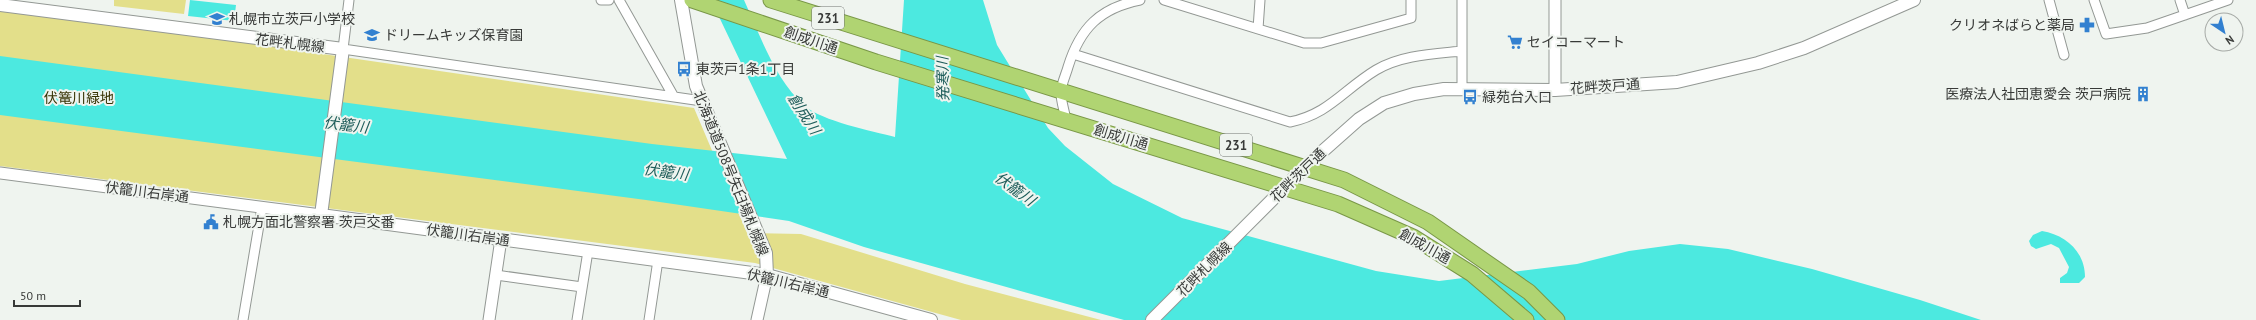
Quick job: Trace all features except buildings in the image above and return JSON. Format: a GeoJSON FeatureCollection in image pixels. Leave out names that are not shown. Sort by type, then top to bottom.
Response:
{"type":"FeatureCollection","features":[{"type":"Feature","properties":{"kind":"highway","name":"創成川通"},"geometry":{"type":"LineString","coordinates":[[771,0],[1037,84],[1306,166],[1344,180],[1428,222],[1529,292],[1557,320]]}},
{"type":"Feature","properties":{"kind":"highway","name":"創成川通"},"geometry":{"type":"LineString","coordinates":[[699,3],[876,62],[1338,204],[1413,237],[1472,274],[1526,320]]}},
{"type":"Feature","properties":{"kind":"main road","name":"北海道道508号矢臼場札幌線"},"geometry":{"type":"LineString","coordinates":[[681,0],[696,86],[766,253],[767,275]]}},
{"type":"Feature","properties":{"kind":"main road","name":"花畔茨戸通"},"geometry":{"type":"LineString","coordinates":[[1256,217],[1306,166],[1359,119],[1384,102],[1414,94],[1444,89],[1555,90],[1677,82],[1758,63],[1844,32],[1914,0]]}},
{"type":"Feature","properties":{"kind":"main road","name":"花畔札幌線"},"geometry":{"type":"LineString","coordinates":[[0,5],[343,49],[321,215]]}},
{"type":"Feature","properties":{"kind":"main road","name":"伏籠川右岸通"},"geometry":{"type":"LineString","coordinates":[[321,215],[767,275],[931,320]]}},
{"type":"Feature","properties":{"kind":"main road","name":"花畔札幌線"},"geometry":{"type":"LineString","coordinates":[[1152,320],[1256,217]]}},
{"type":"Feature","properties":{"kind":"street"},"geometry":{"type":"LineString","coordinates":[[349,0],[343,49],[702,101]]}},
{"type":"Feature","properties":{"kind":"street"},"geometry":{"type":"LineString","coordinates":[[601,0],[609,0]]}},
{"type":"Feature","properties":{"kind":"street"},"geometry":{"type":"LineString","coordinates":[[619,0],[674,97]]}},
{"type":"Feature","properties":{"kind":"street"},"geometry":{"type":"LineString","coordinates":[[1064,120],[1061,91],[1072,54],[1081,36],[1096,18],[1115,7],[1140,0]]}},
{"type":"Feature","properties":{"kind":"street"},"geometry":{"type":"LineString","coordinates":[[1164,0],[1304,44],[1321,43],[1411,18],[1411,0]]}},
{"type":"Feature","properties":{"kind":"street"},"geometry":{"type":"LineString","coordinates":[[1258,29],[1260,0]]}},
{"type":"Feature","properties":{"kind":"street"},"geometry":{"type":"LineString","coordinates":[[1462,0],[1462,89]]}},
{"type":"Feature","properties":{"kind":"street"},"geometry":{"type":"LineString","coordinates":[[1555,90],[1556,0]]}},
{"type":"Feature","properties":{"kind":"street"},"geometry":{"type":"LineString","coordinates":[[2049,0],[2064,55]]}},
{"type":"Feature","properties":{"kind":"street"},"geometry":{"type":"LineString","coordinates":[[2094,0],[2106,34],[2147,28],[2228,0]]}},
{"type":"Feature","properties":{"kind":"street"},"geometry":{"type":"LineString","coordinates":[[2180,0],[2185,15]]}},
{"type":"Feature","properties":{"kind":"street"},"geometry":{"type":"LineString","coordinates":[[1072,54],[1290,122],[1317,114],[1361,80],[1388,64],[1418,56],[1462,52]]}},
{"type":"Feature","properties":{"kind":"street","name":"伏籠川右岸通"},"geometry":{"type":"LineString","coordinates":[[0,172],[321,215]]}},
{"type":"Feature","properties":{"kind":"street"},"geometry":{"type":"LineString","coordinates":[[243,320],[262,207]]}},
{"type":"Feature","properties":{"kind":"street"},"geometry":{"type":"LineString","coordinates":[[489,320],[501,239]]}},
{"type":"Feature","properties":{"kind":"street"},"geometry":{"type":"LineString","coordinates":[[577,320],[588,251]]}},
{"type":"Feature","properties":{"kind":"street"},"geometry":{"type":"LineString","coordinates":[[649,320],[658,260]]}},
{"type":"Feature","properties":{"kind":"street"},"geometry":{"type":"LineString","coordinates":[[496,274],[582,287]]}},
{"type":"Feature","properties":{"kind":"street"},"geometry":{"type":"LineString","coordinates":[[757,320],[767,275]]}},
{"type":"Feature","properties":{"kind":"green space"},"geometry":{"type":"Polygon","coordinates":[[[114,0],[186,0],[184,14],[114,6],[114,0]]]}},
{"type":"Feature","properties":{"kind":"green space","name":"伏篭川緑地"},"geometry":{"type":"Polygon","coordinates":[[[0,7],[694,108],[747,233],[801,234],[965,284],[1101,320],[961,320],[755,263],[0,166],[0,7]]]}},
{"type":"Feature","properties":{"kind":"water"},"geometry":{"type":"Polygon","coordinates":[[[190,0],[236,5],[234,21],[188,16],[190,0]]]}},
{"type":"Feature","properties":{"kind":"water"},"geometry":{"type":"Polygon","coordinates":[[[711,0],[744,0],[762,42],[777,70],[794,95],[805,106],[835,121],[895,137],[904,0],[983,0],[997,45],[1048,128],[1065,146],[1113,184],[1182,218],[1376,271],[1439,281],[1577,264],[1629,251],[1680,244],[1728,249],[1812,269],[1920,300],[1981,320],[1124,320],[864,247],[789,221],[646,200],[0,115],[0,56],[652,144],[787,159],[711,0]]]}},
{"type":"Feature","properties":{"kind":"water"},"geometry":{"type":"Polygon","coordinates":[[[2042,231],[2059,236],[2072,246],[2078,253],[2082,260],[2085,277],[2079,283],[2060,283],[2060,278],[2067,273],[2069,267],[2059,248],[2051,244],[2036,249],[2031,246],[2029,241],[2033,235],[2042,231]]]}},
{"type":"Feature","properties":{"kind":"place","name":"札幌市立茨戸小学校"},"geometry":{"type":"Point","coordinates":[217,19]}},
{"type":"Feature","properties":{"kind":"place","name":"クリオネばらと薬局"},"geometry":{"type":"Point","coordinates":[2087,25]}},
{"type":"Feature","properties":{"kind":"place","name":"ドリームキッズ保育園"},"geometry":{"type":"Point","coordinates":[372,35]}},
{"type":"Feature","properties":{"kind":"place","name":"セイコーマート"},"geometry":{"type":"Point","coordinates":[1515,42]}},
{"type":"Feature","properties":{"kind":"place","name":"東茨戸1条1丁目"},"geometry":{"type":"Point","coordinates":[684,69]}},
{"type":"Feature","properties":{"kind":"place","name":"医療法人社団恵愛会 茨戸病院"},"geometry":{"type":"Point","coordinates":[2143,94]}},
{"type":"Feature","properties":{"kind":"place","name":"緑苑台入口"},"geometry":{"type":"Point","coordinates":[1470,97]}},
{"type":"Feature","properties":{"kind":"place","name":"札幌方面北警察署 茨戸交番"},"geometry":{"type":"Point","coordinates":[211,222]}},
{"type":"Feature","properties":{"kind":"water label","name":"発寒川"},"geometry":{"type":"Point","coordinates":[943,79]}},
{"type":"Feature","properties":{"kind":"water label","name":"創成川"},"geometry":{"type":"Point","coordinates":[804,114]}},
{"type":"Feature","properties":{"kind":"water label","name":"伏籠川"},"geometry":{"type":"Point","coordinates":[346,125]}},
{"type":"Feature","properties":{"kind":"water label","name":"伏籠川"},"geometry":{"type":"Point","coordinates":[666,172]}},
{"type":"Feature","properties":{"kind":"water label","name":"伏籠川"},"geometry":{"type":"Point","coordinates":[1015,189]}}]}
